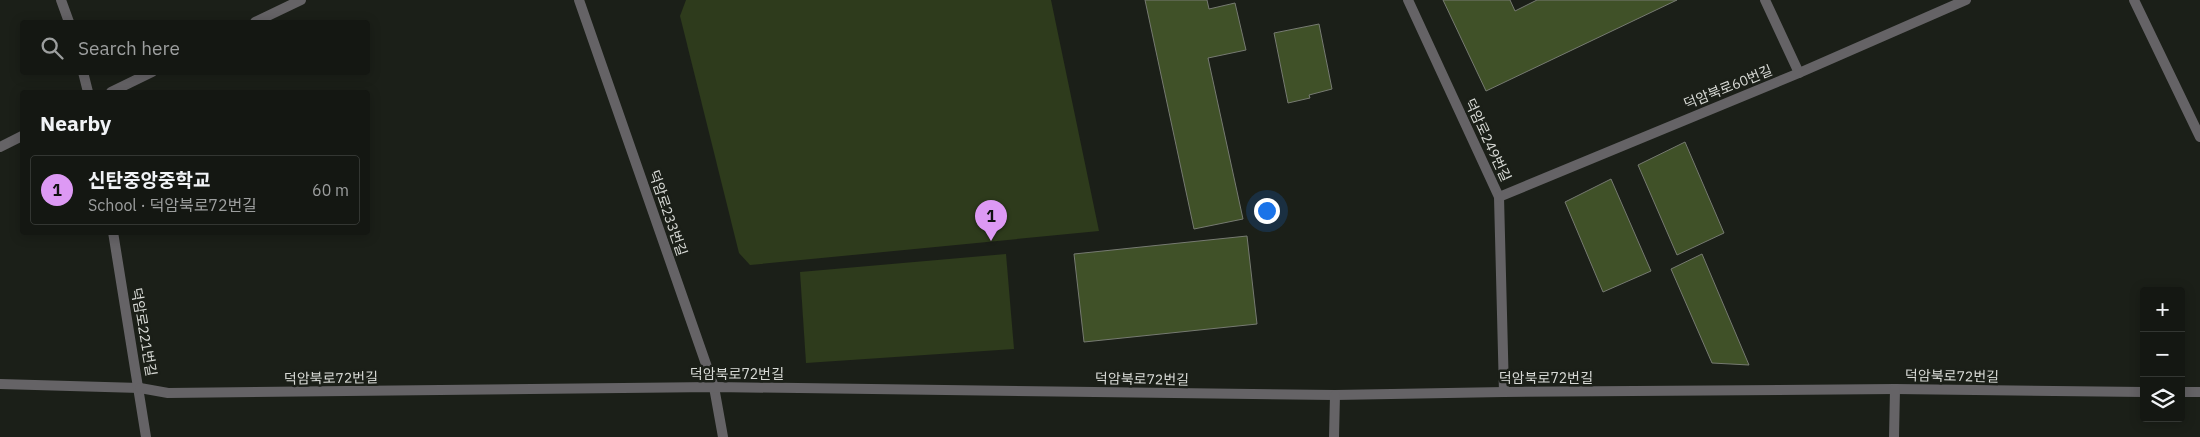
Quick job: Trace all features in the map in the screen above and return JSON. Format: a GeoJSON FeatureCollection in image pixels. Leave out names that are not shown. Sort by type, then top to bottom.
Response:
{"type":"FeatureCollection","features":[{"type":"Feature","properties":{"kind":"street"},"geometry":{"type":"LineString","coordinates":[[61,0],[68,20]]}},
{"type":"Feature","properties":{"kind":"street"},"geometry":{"type":"LineString","coordinates":[[259,20],[301,0]]}},
{"type":"Feature","properties":{"kind":"street","name":"덕암로233번길"},"geometry":{"type":"LineString","coordinates":[[579,0],[714,387],[723,437]]}},
{"type":"Feature","properties":{"kind":"street","name":"덕암로249번길"},"geometry":{"type":"LineString","coordinates":[[1408,0],[1499,197],[1504,392]]}},
{"type":"Feature","properties":{"kind":"street"},"geometry":{"type":"LineString","coordinates":[[1765,0],[1799,73]]}},
{"type":"Feature","properties":{"kind":"street","name":"덕암북로60번길"},"geometry":{"type":"LineString","coordinates":[[1499,197],[1799,73],[1966,0]]}},
{"type":"Feature","properties":{"kind":"street"},"geometry":{"type":"LineString","coordinates":[[2134,0],[2200,137]]}},
{"type":"Feature","properties":{"kind":"street"},"geometry":{"type":"LineString","coordinates":[[84,75],[88,90]]}},
{"type":"Feature","properties":{"kind":"street"},"geometry":{"type":"LineString","coordinates":[[115,90],[146,75]]}},
{"type":"Feature","properties":{"kind":"street"},"geometry":{"type":"LineString","coordinates":[[0,147],[20,137]]}},
{"type":"Feature","properties":{"kind":"street","name":"덕암로221번길"},"geometry":{"type":"LineString","coordinates":[[114,235],[140,388],[146,437]]}},
{"type":"Feature","properties":{"kind":"street","name":"덕암북로72번길"},"geometry":{"type":"LineString","coordinates":[[0,384],[140,388],[168,394],[714,387],[1335,395],[1895,389],[2140,392]]}},
{"type":"Feature","properties":{"kind":"street"},"geometry":{"type":"LineString","coordinates":[[1894,437],[1895,389]]}},
{"type":"Feature","properties":{"kind":"street"},"geometry":{"type":"LineString","coordinates":[[2185,392],[2200,392]]}},
{"type":"Feature","properties":{"kind":"street"},"geometry":{"type":"LineString","coordinates":[[1334,437],[1335,395]]}},
{"type":"Feature","properties":{"kind":"green space"},"geometry":{"type":"Polygon","coordinates":[[[686,0],[1051,0],[1099,231],[750,265],[739,253],[680,16],[686,0]]]}},
{"type":"Feature","properties":{"kind":"green space"},"geometry":{"type":"Polygon","coordinates":[[[1006,254],[1014,349],[806,363],[800,272],[1006,254]]]}},
{"type":"Feature","properties":{"kind":"building"},"geometry":{"type":"Polygon","coordinates":[[[1145,0],[1207,0],[1209,9],[1235,3],[1246,50],[1208,58],[1243,219],[1194,229],[1145,0]]]}},
{"type":"Feature","properties":{"kind":"building"},"geometry":{"type":"Polygon","coordinates":[[[1443,0],[1510,0],[1515,11],[1537,0],[1677,0],[1486,91],[1443,0]]]}},
{"type":"Feature","properties":{"kind":"building"},"geometry":{"type":"Polygon","coordinates":[[[1319,24],[1332,89],[1309,95],[1310,98],[1288,103],[1274,33],[1319,24]]]}},
{"type":"Feature","properties":{"kind":"building"},"geometry":{"type":"Polygon","coordinates":[[[1685,142],[1724,233],[1677,255],[1638,165],[1685,142]]]}},
{"type":"Feature","properties":{"kind":"building"},"geometry":{"type":"Polygon","coordinates":[[[1611,179],[1651,271],[1603,292],[1565,202],[1611,179]]]}},
{"type":"Feature","properties":{"kind":"building"},"geometry":{"type":"Polygon","coordinates":[[[1247,236],[1257,324],[1084,342],[1074,254],[1247,236]]]}},
{"type":"Feature","properties":{"kind":"building"},"geometry":{"type":"Polygon","coordinates":[[[1702,254],[1749,365],[1712,363],[1671,269],[1702,254]]]}},
{"type":"Feature","properties":{"kind":"place","name":"신탄중앙중학교"},"geometry":{"type":"Point","coordinates":[991,241]}}]}
